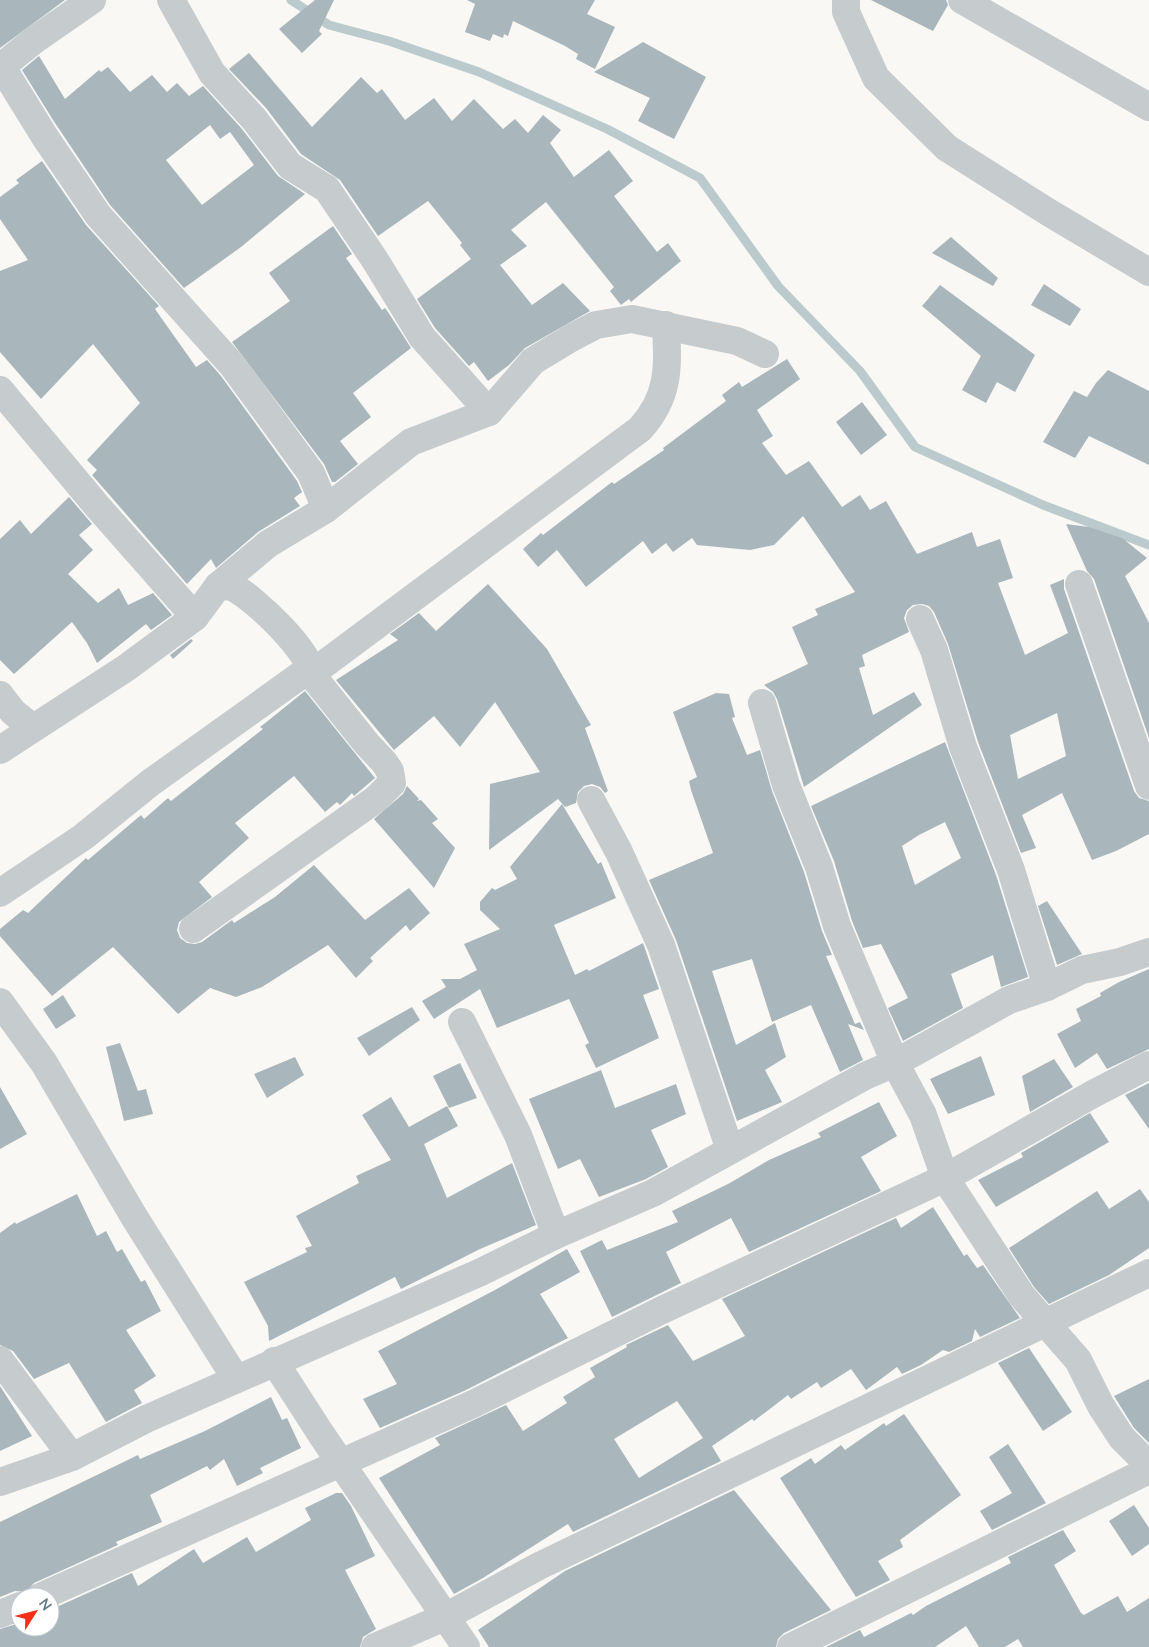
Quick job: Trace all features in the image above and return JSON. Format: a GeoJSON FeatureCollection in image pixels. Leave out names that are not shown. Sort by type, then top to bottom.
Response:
{"type":"FeatureCollection","features":[{"type":"Feature","properties":{"kind":"street"},"geometry":{"type":"LineString","coordinates":[[92,0],[1,65],[45,138],[98,215],[233,366],[311,473],[326,509]]}},
{"type":"Feature","properties":{"kind":"street"},"geometry":{"type":"LineString","coordinates":[[171,0],[212,73],[254,120],[290,166],[327,190],[375,260],[422,337],[489,412]]}},
{"type":"Feature","properties":{"kind":"street"},"geometry":{"type":"LineString","coordinates":[[846,0],[846,12],[876,78],[947,148],[1048,212],[1149,272]]}},
{"type":"Feature","properties":{"kind":"street"},"geometry":{"type":"LineString","coordinates":[[962,0],[1149,107]]}},
{"type":"Feature","properties":{"kind":"street"},"geometry":{"type":"LineString","coordinates":[[0,750],[126,668],[195,617],[218,586],[268,544],[326,509],[412,442],[489,412],[533,361],[596,325],[632,319],[737,342],[765,354]]}},
{"type":"Feature","properties":{"kind":"street"},"geometry":{"type":"LineString","coordinates":[[0,892],[83,837],[150,784],[312,671],[640,429],[654,414],[662,396],[668,355],[666,325]]}},
{"type":"Feature","properties":{"kind":"street"},"geometry":{"type":"LineString","coordinates":[[0,390],[97,506],[195,617]]}},
{"type":"Feature","properties":{"kind":"street"},"geometry":{"type":"LineString","coordinates":[[1079,584],[1149,786]]}},
{"type":"Feature","properties":{"kind":"street"},"geometry":{"type":"LineString","coordinates":[[193,928],[376,799],[392,783],[390,771],[386,765],[366,744],[312,671],[292,638],[248,597],[235,588],[218,586]]}},
{"type":"Feature","properties":{"kind":"street"},"geometry":{"type":"LineString","coordinates":[[920,619],[934,650],[963,747],[1011,870],[1047,987]]}},
{"type":"Feature","properties":{"kind":"street"},"geometry":{"type":"LineString","coordinates":[[0,694],[13,712],[33,728]]}},
{"type":"Feature","properties":{"kind":"street"},"geometry":{"type":"LineString","coordinates":[[762,703],[786,785],[819,867],[837,926],[894,1062],[923,1115],[945,1178],[1017,1289],[1078,1360],[1101,1406],[1122,1438],[1149,1465]]}},
{"type":"Feature","properties":{"kind":"street"},"geometry":{"type":"LineString","coordinates":[[591,800],[619,852],[661,945],[730,1150]]}},
{"type":"Feature","properties":{"kind":"street"},"geometry":{"type":"LineString","coordinates":[[0,1482],[72,1457],[146,1419],[654,1193],[865,1076],[1009,1000],[1047,987],[1082,970],[1120,962],[1149,952]]}},
{"type":"Feature","properties":{"kind":"street"},"geometry":{"type":"LineString","coordinates":[[0,1002],[44,1064],[133,1214],[236,1379]]}},
{"type":"Feature","properties":{"kind":"street"},"geometry":{"type":"LineString","coordinates":[[462,1022],[518,1135],[556,1235]]}},
{"type":"Feature","properties":{"kind":"street"},"geometry":{"type":"LineString","coordinates":[[60,1588],[473,1404],[660,1312],[945,1178],[1093,1094],[1149,1065]]}},
{"type":"Feature","properties":{"kind":"street"},"geometry":{"type":"LineString","coordinates":[[375,1647],[445,1617],[539,1566],[1149,1273]]}},
{"type":"Feature","properties":{"kind":"street"},"geometry":{"type":"LineString","coordinates":[[0,1360],[72,1457]]}},
{"type":"Feature","properties":{"kind":"street"},"geometry":{"type":"LineString","coordinates":[[274,1362],[466,1647]]}},
{"type":"Feature","properties":{"kind":"street"},"geometry":{"type":"LineString","coordinates":[[791,1647],[1149,1470]]}},
{"type":"Feature","properties":{"kind":"building"},"geometry":{"type":"Polygon","coordinates":[[[0,0],[65,0],[0,48],[0,0]]]}},
{"type":"Feature","properties":{"kind":"building"},"geometry":{"type":"Polygon","coordinates":[[[315,0],[334,0],[319,31],[322,34],[302,53],[279,29],[315,0]]]}},
{"type":"Feature","properties":{"kind":"building"},"geometry":{"type":"Polygon","coordinates":[[[467,0],[595,0],[587,14],[615,27],[595,69],[576,59],[578,54],[565,46],[513,21],[508,36],[504,34],[503,38],[493,34],[490,41],[465,32],[475,4],[467,0]]]}},
{"type":"Feature","properties":{"kind":"building"},"geometry":{"type":"Polygon","coordinates":[[[871,0],[946,0],[948,5],[933,31],[871,0]]]}},
{"type":"Feature","properties":{"kind":"building"},"geometry":{"type":"Polygon","coordinates":[[[643,42],[706,77],[674,139],[638,121],[650,98],[594,72],[643,42]]]}},
{"type":"Feature","properties":{"kind":"building"},"geometry":{"type":"Polygon","coordinates":[[[249,53],[312,127],[361,77],[377,93],[382,89],[405,120],[434,98],[452,121],[474,99],[503,129],[515,119],[528,133],[543,115],[561,130],[550,143],[574,177],[609,150],[633,181],[614,196],[657,252],[668,243],[681,261],[631,302],[629,299],[621,305],[610,291],[614,287],[546,202],[511,230],[527,246],[500,265],[532,305],[563,283],[590,311],[525,348],[509,365],[488,381],[474,362],[469,366],[435,328],[417,299],[471,259],[460,245],[462,243],[428,201],[378,236],[340,180],[301,154],[266,108],[229,69],[249,53]]]}},
{"type":"Feature","properties":{"kind":"building"},"geometry":{"type":"Polygon","coordinates":[[[39,56],[65,99],[99,70],[101,72],[108,67],[130,92],[152,75],[167,92],[177,83],[189,96],[203,86],[242,129],[278,176],[305,194],[241,247],[184,288],[110,205],[22,70],[39,56]],[[210,125],[166,160],[202,205],[254,165],[230,132],[220,139],[210,125]]]}},
{"type":"Feature","properties":{"kind":"building"},"geometry":{"type":"Polygon","coordinates":[[[42,161],[86,225],[159,306],[155,309],[196,367],[207,360],[221,376],[297,481],[302,492],[294,498],[300,506],[258,532],[216,568],[211,559],[187,584],[92,475],[97,470],[87,460],[140,403],[93,344],[41,399],[0,352],[0,271],[28,260],[0,219],[0,197],[19,183],[16,180],[42,161]]]}},
{"type":"Feature","properties":{"kind":"building"},"geometry":{"type":"Polygon","coordinates":[[[333,226],[352,254],[346,258],[382,310],[385,308],[388,312],[411,348],[353,393],[371,417],[340,441],[358,464],[335,482],[332,482],[324,464],[232,342],[290,301],[269,273],[333,226]]]}},
{"type":"Feature","properties":{"kind":"building"},"geometry":{"type":"Polygon","coordinates":[[[951,237],[998,278],[993,286],[932,253],[951,237]]]}},
{"type":"Feature","properties":{"kind":"building"},"geometry":{"type":"Polygon","coordinates":[[[1044,284],[1081,309],[1070,326],[1031,305],[1044,284]]]}},
{"type":"Feature","properties":{"kind":"building"},"geometry":{"type":"Polygon","coordinates":[[[940,285],[1035,355],[1015,392],[997,382],[986,403],[962,390],[981,356],[922,306],[940,285]]]}},
{"type":"Feature","properties":{"kind":"building"},"geometry":{"type":"Polygon","coordinates":[[[787,359],[800,379],[757,410],[773,436],[762,443],[786,475],[809,461],[842,507],[860,495],[870,510],[886,501],[917,554],[972,532],[977,547],[1000,539],[1013,578],[998,583],[1025,655],[1068,633],[1050,585],[1064,579],[1064,589],[1134,791],[1139,798],[1149,801],[1149,834],[1116,851],[1092,860],[1062,793],[1022,815],[1036,848],[1021,853],[978,742],[948,644],[934,612],[929,606],[922,604],[913,605],[907,610],[904,618],[909,632],[862,655],[865,666],[859,668],[873,715],[914,692],[922,705],[804,787],[777,699],[773,692],[764,685],[808,664],[792,627],[818,615],[815,609],[855,592],[803,516],[774,545],[750,550],[697,545],[692,538],[673,552],[666,543],[652,554],[643,541],[586,587],[557,550],[538,567],[523,549],[541,533],[543,535],[612,482],[614,484],[664,450],[663,448],[726,401],[722,395],[739,382],[742,387],[787,359]],[[1057,713],[1010,735],[1018,779],[1066,756],[1057,713]]]}},
{"type":"Feature","properties":{"kind":"building"},"geometry":{"type":"Polygon","coordinates":[[[1108,370],[1149,391],[1149,465],[1089,436],[1075,458],[1043,442],[1074,391],[1087,397],[1108,370]]]}},
{"type":"Feature","properties":{"kind":"building"},"geometry":{"type":"Polygon","coordinates":[[[862,402],[887,435],[861,455],[836,422],[862,402]]]}},
{"type":"Feature","properties":{"kind":"building"},"geometry":{"type":"Polygon","coordinates":[[[69,497],[92,524],[79,535],[93,550],[68,574],[98,603],[119,588],[128,605],[153,593],[172,615],[151,630],[146,624],[97,663],[87,643],[72,622],[14,674],[0,660],[0,539],[20,520],[31,534],[69,497]]]}},
{"type":"Feature","properties":{"kind":"building"},"geometry":{"type":"Polygon","coordinates":[[[1066,524],[1089,527],[1122,538],[1147,558],[1125,576],[1149,623],[1149,738],[1094,579],[1087,571],[1066,524]]]}},
{"type":"Feature","properties":{"kind":"building"},"geometry":{"type":"Polygon","coordinates":[[[488,584],[547,649],[591,725],[585,728],[608,791],[605,793],[600,787],[592,784],[584,786],[578,792],[576,803],[565,807],[558,799],[489,850],[490,784],[540,772],[495,702],[460,747],[434,716],[394,750],[336,680],[398,640],[390,634],[419,613],[436,631],[488,584]]]}},
{"type":"Feature","properties":{"kind":"building"},"geometry":{"type":"Polygon","coordinates":[[[191,639],[193,641],[173,659],[170,655],[191,639]]]}},
{"type":"Feature","properties":{"kind":"building"},"geometry":{"type":"Polygon","coordinates":[[[305,691],[375,778],[354,796],[352,793],[340,805],[337,802],[325,812],[294,776],[235,823],[249,838],[199,882],[212,897],[179,922],[177,930],[180,938],[187,943],[195,944],[202,942],[232,920],[234,923],[275,897],[314,865],[365,920],[409,888],[430,913],[410,931],[406,925],[370,958],[373,961],[356,978],[328,945],[262,987],[236,997],[210,988],[178,1014],[113,947],[52,996],[0,936],[0,929],[23,910],[28,913],[86,858],[88,860],[141,815],[144,819],[168,798],[171,801],[263,729],[260,727],[305,691]]]}},
{"type":"Feature","properties":{"kind":"building"},"geometry":{"type":"Polygon","coordinates":[[[716,693],[729,694],[735,717],[732,718],[747,755],[760,750],[772,791],[804,872],[822,931],[832,955],[826,956],[855,1024],[860,1022],[864,1030],[848,1024],[863,1060],[840,1072],[811,1005],[772,1022],[752,959],[712,971],[736,1045],[775,1023],[786,1057],[765,1070],[782,1102],[737,1121],[676,940],[649,880],[713,853],[689,781],[697,777],[673,712],[716,693]]]}},
{"type":"Feature","properties":{"kind":"building"},"geometry":{"type":"Polygon","coordinates":[[[945,742],[996,875],[1028,977],[1001,987],[993,955],[951,974],[963,1008],[903,1041],[888,1008],[908,998],[881,944],[863,948],[852,921],[834,861],[811,806],[945,742]],[[945,822],[902,846],[915,885],[961,858],[945,822]]]}},
{"type":"Feature","properties":{"kind":"building"},"geometry":{"type":"Polygon","coordinates":[[[407,786],[419,799],[417,801],[421,800],[438,819],[432,823],[455,848],[434,888],[374,819],[403,794],[407,786]]]}},
{"type":"Feature","properties":{"kind":"building"},"geometry":{"type":"Polygon","coordinates":[[[562,804],[598,864],[601,862],[616,898],[554,925],[575,975],[587,969],[589,971],[643,943],[659,989],[643,995],[659,1038],[596,1068],[585,1045],[589,1043],[569,999],[497,1028],[480,989],[434,1019],[422,1001],[446,987],[441,979],[460,979],[477,970],[464,944],[500,929],[480,910],[480,902],[492,888],[495,890],[517,879],[510,867],[562,804]]]}},
{"type":"Feature","properties":{"kind":"building"},"geometry":{"type":"Polygon","coordinates":[[[1047,901],[1082,954],[1057,965],[1038,906],[1047,901]]]}},
{"type":"Feature","properties":{"kind":"building"},"geometry":{"type":"Polygon","coordinates":[[[1149,969],[1149,1049],[1107,1069],[1097,1053],[1075,1068],[1057,1034],[1081,1021],[1076,1009],[1101,996],[1100,993],[1119,982],[1149,969]]]}},
{"type":"Feature","properties":{"kind":"building"},"geometry":{"type":"Polygon","coordinates":[[[63,995],[76,1016],[56,1029],[43,1009],[63,995]]]}},
{"type":"Feature","properties":{"kind":"building"},"geometry":{"type":"Polygon","coordinates":[[[412,1007],[420,1020],[369,1056],[357,1038],[412,1007]]]}},
{"type":"Feature","properties":{"kind":"building"},"geometry":{"type":"Polygon","coordinates":[[[120,1043],[138,1091],[146,1089],[153,1114],[124,1121],[106,1047],[120,1043]]]}},
{"type":"Feature","properties":{"kind":"building"},"geometry":{"type":"Polygon","coordinates":[[[981,1056],[995,1095],[948,1114],[930,1079],[981,1056]]]}},
{"type":"Feature","properties":{"kind":"building"},"geometry":{"type":"Polygon","coordinates":[[[295,1057],[304,1075],[267,1098],[254,1074],[295,1057]]]}},
{"type":"Feature","properties":{"kind":"building"},"geometry":{"type":"Polygon","coordinates":[[[1054,1059],[1073,1087],[1030,1112],[1022,1076],[1054,1059]]]}},
{"type":"Feature","properties":{"kind":"building"},"geometry":{"type":"Polygon","coordinates":[[[460,1063],[477,1098],[449,1108],[433,1076],[460,1063]]]}},
{"type":"Feature","properties":{"kind":"building"},"geometry":{"type":"Polygon","coordinates":[[[601,1070],[615,1108],[676,1084],[686,1114],[651,1130],[668,1167],[646,1179],[599,1197],[580,1159],[558,1169],[529,1099],[601,1070]]]}},
{"type":"Feature","properties":{"kind":"building"},"geometry":{"type":"Polygon","coordinates":[[[1149,1083],[1149,1129],[1125,1095],[1149,1083]]]}},
{"type":"Feature","properties":{"kind":"building"},"geometry":{"type":"Polygon","coordinates":[[[0,1087],[27,1134],[0,1149],[0,1087]]]}},
{"type":"Feature","properties":{"kind":"building"},"geometry":{"type":"Polygon","coordinates":[[[391,1097],[409,1127],[447,1106],[458,1126],[424,1144],[447,1198],[512,1163],[536,1225],[480,1249],[401,1289],[395,1277],[269,1341],[268,1326],[244,1282],[307,1252],[305,1248],[312,1246],[296,1216],[359,1183],[356,1176],[391,1160],[362,1115],[391,1097]]]}},
{"type":"Feature","properties":{"kind":"building"},"geometry":{"type":"Polygon","coordinates":[[[879,1102],[897,1136],[861,1157],[881,1191],[749,1252],[731,1218],[666,1252],[681,1283],[612,1317],[580,1251],[602,1240],[607,1250],[678,1222],[672,1211],[728,1184],[769,1160],[821,1137],[818,1133],[879,1102]]]}},
{"type":"Feature","properties":{"kind":"building"},"geometry":{"type":"Polygon","coordinates":[[[1090,1113],[1109,1142],[996,1207],[978,1180],[1023,1157],[1021,1153],[1090,1113]]]}},
{"type":"Feature","properties":{"kind":"building"},"geometry":{"type":"Polygon","coordinates":[[[1140,1189],[1149,1202],[1149,1248],[1109,1275],[1049,1304],[1034,1287],[1009,1248],[1097,1191],[1109,1209],[1140,1189]]]}},
{"type":"Feature","properties":{"kind":"building"},"geometry":{"type":"Polygon","coordinates":[[[77,1194],[97,1236],[106,1231],[117,1252],[122,1249],[141,1282],[145,1280],[161,1311],[126,1330],[156,1376],[134,1390],[142,1403],[106,1422],[69,1363],[34,1379],[13,1351],[0,1345],[0,1233],[15,1222],[16,1224],[77,1194]]]}},
{"type":"Feature","properties":{"kind":"building"},"geometry":{"type":"Polygon","coordinates":[[[933,1207],[964,1256],[967,1254],[977,1268],[983,1265],[1020,1318],[980,1337],[975,1329],[972,1341],[949,1352],[943,1350],[921,1365],[902,1374],[897,1367],[866,1390],[851,1369],[821,1388],[817,1382],[791,1399],[788,1395],[754,1421],[752,1419],[712,1446],[721,1461],[573,1532],[568,1524],[483,1578],[454,1594],[379,1478],[440,1445],[435,1438],[506,1405],[523,1431],[567,1403],[563,1397],[595,1377],[590,1368],[627,1347],[626,1345],[668,1325],[693,1361],[745,1336],[722,1299],[896,1218],[901,1228],[933,1207]],[[677,1401],[614,1439],[639,1478],[703,1438],[677,1401]]]}},
{"type":"Feature","properties":{"kind":"building"},"geometry":{"type":"Polygon","coordinates":[[[567,1249],[580,1272],[540,1294],[568,1338],[466,1390],[380,1428],[363,1399],[397,1384],[378,1351],[495,1290],[567,1249]]]}},
{"type":"Feature","properties":{"kind":"building"},"geometry":{"type":"Polygon","coordinates":[[[1029,1348],[1072,1412],[1043,1431],[998,1363],[1029,1348]]]}},
{"type":"Feature","properties":{"kind":"building"},"geometry":{"type":"Polygon","coordinates":[[[1149,1379],[1149,1443],[1134,1428],[1114,1396],[1149,1379]]]}},
{"type":"Feature","properties":{"kind":"building"},"geometry":{"type":"Polygon","coordinates":[[[0,1386],[32,1436],[0,1451],[0,1386]]]}},
{"type":"Feature","properties":{"kind":"building"},"geometry":{"type":"Polygon","coordinates":[[[271,1397],[282,1420],[287,1418],[301,1448],[260,1468],[263,1473],[237,1486],[224,1459],[210,1470],[207,1466],[150,1495],[162,1522],[116,1542],[118,1545],[34,1583],[30,1587],[10,1587],[10,1593],[0,1597],[0,1522],[138,1455],[140,1459],[205,1431],[271,1397]]]}},
{"type":"Feature","properties":{"kind":"building"},"geometry":{"type":"Polygon","coordinates":[[[904,1414],[961,1495],[900,1540],[903,1547],[878,1561],[890,1580],[856,1597],[780,1478],[811,1458],[815,1464],[841,1445],[845,1450],[884,1423],[886,1426],[904,1414]]]}},
{"type":"Feature","properties":{"kind":"building"},"geometry":{"type":"Polygon","coordinates":[[[1008,1444],[1046,1503],[992,1530],[980,1511],[1012,1493],[989,1457],[1008,1444]]]}},
{"type":"Feature","properties":{"kind":"building"},"geometry":{"type":"Polygon","coordinates":[[[734,1490],[831,1610],[784,1633],[778,1639],[776,1647],[489,1647],[478,1630],[565,1571],[734,1490]]]}},
{"type":"Feature","properties":{"kind":"building"},"geometry":{"type":"Polygon","coordinates":[[[336,1493],[342,1493],[351,1506],[375,1556],[345,1570],[376,1629],[363,1637],[360,1647],[0,1647],[0,1629],[10,1626],[10,1637],[60,1637],[60,1605],[132,1573],[138,1586],[194,1549],[203,1563],[247,1537],[256,1552],[311,1520],[305,1508],[336,1493]]]}},
{"type":"Feature","properties":{"kind":"building"},"geometry":{"type":"Polygon","coordinates":[[[1134,1505],[1149,1528],[1149,1544],[1132,1556],[1109,1521],[1134,1505]]]}},
{"type":"Feature","properties":{"kind":"building"},"geometry":{"type":"Polygon","coordinates":[[[1063,1530],[1076,1551],[1054,1565],[1081,1613],[1084,1615],[1118,1596],[1127,1612],[1149,1598],[1149,1647],[1023,1647],[1018,1639],[1005,1647],[979,1647],[966,1626],[935,1647],[826,1647],[860,1630],[864,1637],[911,1613],[913,1615],[926,1606],[1011,1563],[1008,1557],[1063,1530]]]}},
{"type":"Feature","properties":{"kind":"waterway"},"geometry":{"type":"LineString","coordinates":[[291,0],[329,25],[389,41],[479,72],[607,129],[700,178],[778,286],[860,371],[915,447],[1043,505],[1149,545]]}}]}
